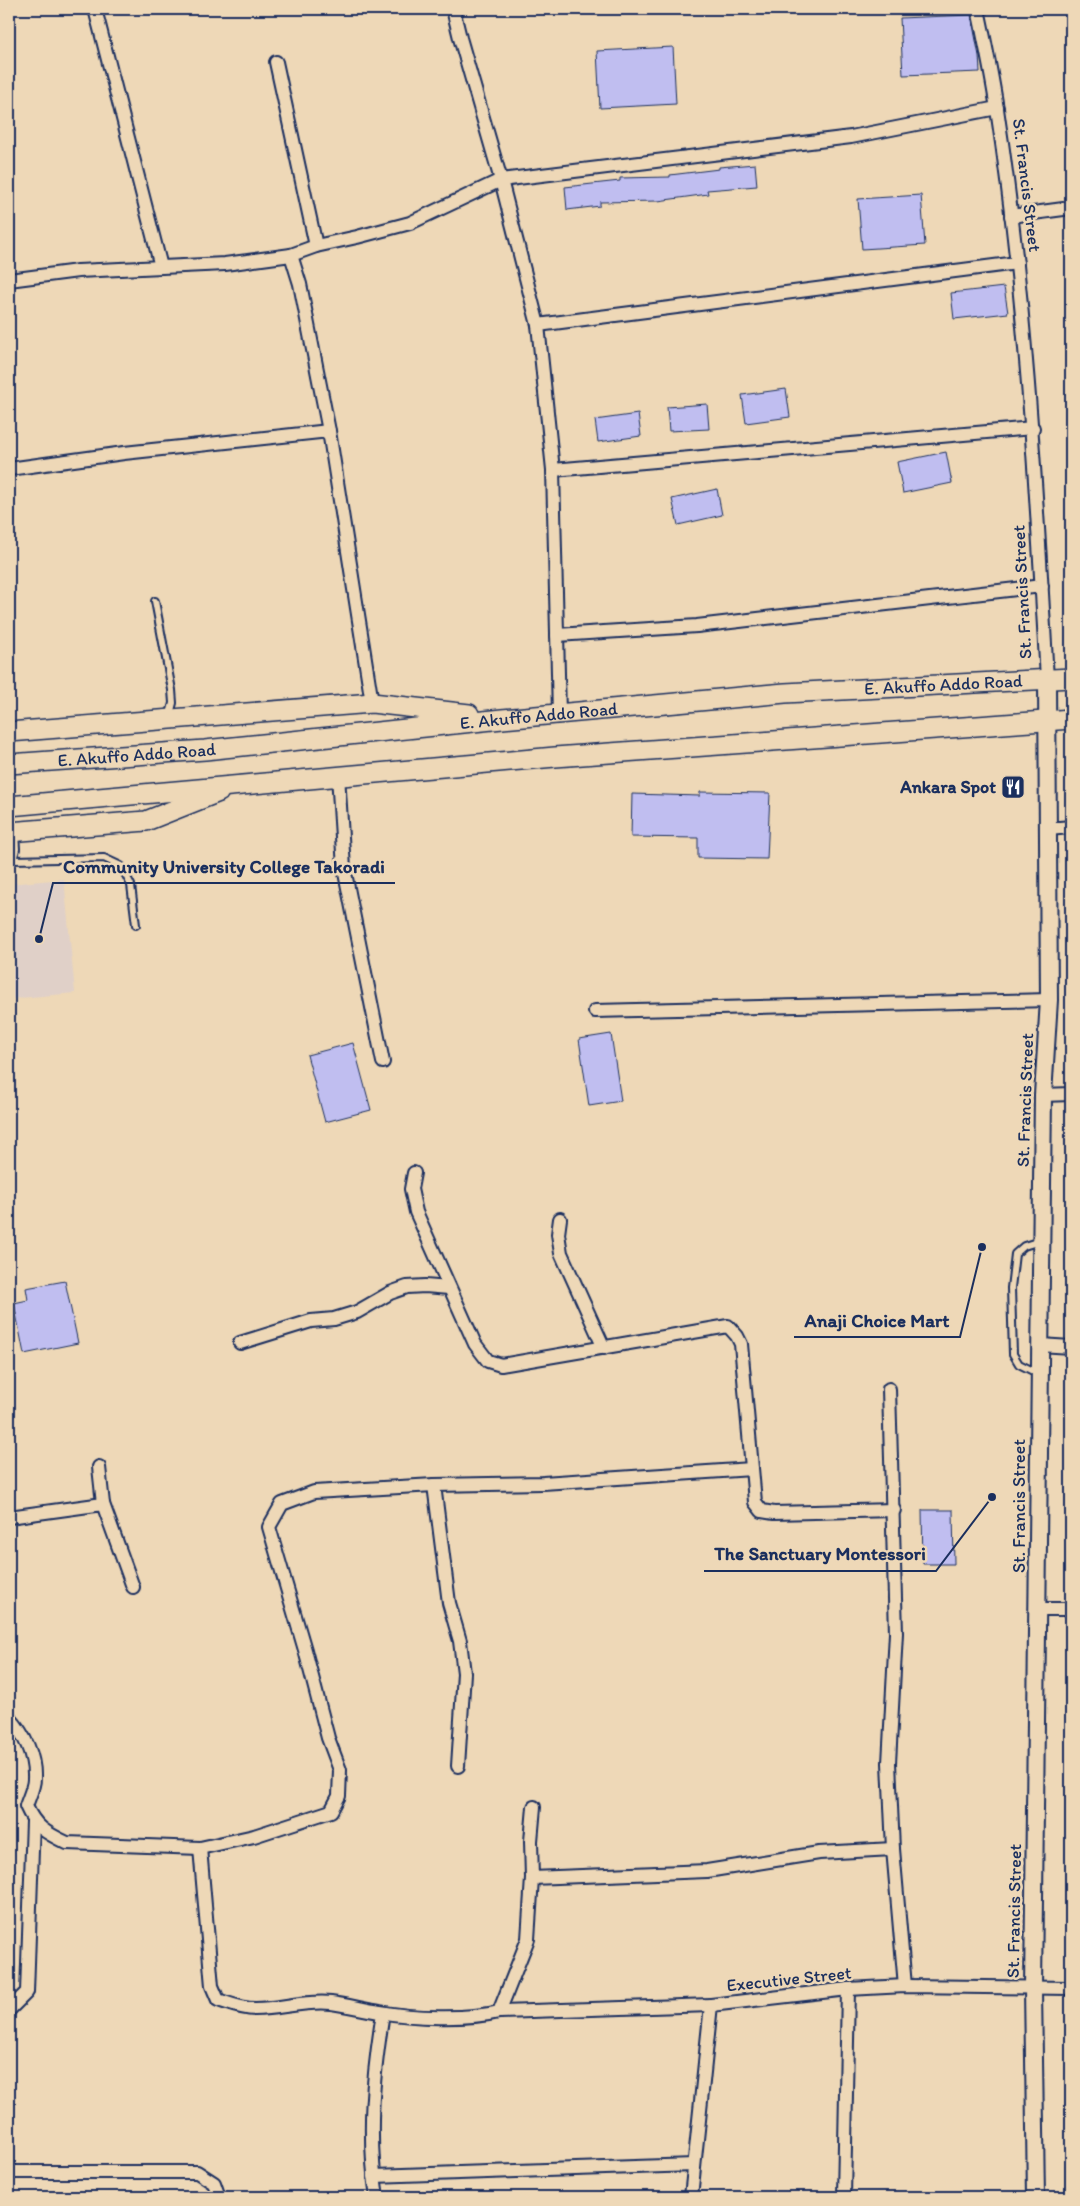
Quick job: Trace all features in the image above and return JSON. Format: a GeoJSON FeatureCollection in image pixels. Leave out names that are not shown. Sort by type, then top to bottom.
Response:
{"type":"FeatureCollection","features":[{"type":"Feature","properties":{"kind":"main road","name":"E. Akuffo Addo Road"},"geometry":{"type":"LineString","coordinates":[[9,764],[205,750],[502,719],[785,693],[1071,678]]}},
{"type":"Feature","properties":{"kind":"main road"},"geometry":{"type":"LineString","coordinates":[[9,732],[372,703],[502,719]]}},
{"type":"Feature","properties":{"kind":"main road","name":"E. Akuffo Addo Road"},"geometry":{"type":"LineString","coordinates":[[9,806],[338,774],[1071,719]]}},
{"type":"Feature","properties":{"kind":"main road"},"geometry":{"type":"LineString","coordinates":[[12,832],[146,821],[237,784]]}},
{"type":"Feature","properties":{"kind":"street"},"geometry":{"type":"LineString","coordinates":[[95,9],[161,267]]}},
{"type":"Feature","properties":{"kind":"street"},"geometry":{"type":"LineString","coordinates":[[453,9],[501,180],[538,324],[554,470],[559,714]]}},
{"type":"Feature","properties":{"kind":"street","name":"St. Francis Street"},"geometry":{"type":"LineString","coordinates":[[978,9],[997,108],[1017,263],[1033,428],[1047,680],[1049,1000],[1043,1094],[1033,1989],[1036,2197]]}},
{"type":"Feature","properties":{"kind":"street"},"geometry":{"type":"LineString","coordinates":[[276,62],[316,246]]}},
{"type":"Feature","properties":{"kind":"street"},"geometry":{"type":"LineString","coordinates":[[9,280],[78,271],[225,264],[267,256],[291,255],[316,246],[410,223],[501,180],[842,138],[997,108]]}},
{"type":"Feature","properties":{"kind":"street"},"geometry":{"type":"LineString","coordinates":[[1011,216],[1071,208]]}},
{"type":"Feature","properties":{"kind":"street"},"geometry":{"type":"LineString","coordinates":[[291,255],[300,284],[329,431],[372,703]]}},
{"type":"Feature","properties":{"kind":"street"},"geometry":{"type":"LineString","coordinates":[[538,324],[1017,263]]}},
{"type":"Feature","properties":{"kind":"street"},"geometry":{"type":"LineString","coordinates":[[554,470],[1033,428]]}},
{"type":"Feature","properties":{"kind":"street"},"geometry":{"type":"LineString","coordinates":[[9,469],[124,453],[329,431]]}},
{"type":"Feature","properties":{"kind":"street"},"geometry":{"type":"LineString","coordinates":[[557,635],[697,626],[1042,586]]}},
{"type":"Feature","properties":{"kind":"street"},"geometry":{"type":"LineString","coordinates":[[338,774],[344,868],[383,1062]]}},
{"type":"Feature","properties":{"kind":"street"},"geometry":{"type":"LineString","coordinates":[[1048,828],[1071,827]]}},
{"type":"Feature","properties":{"kind":"street"},"geometry":{"type":"LineString","coordinates":[[595,1011],[1049,1000]]}},
{"type":"Feature","properties":{"kind":"street"},"geometry":{"type":"LineString","coordinates":[[1043,1094],[1071,1094]]}},
{"type":"Feature","properties":{"kind":"street"},"geometry":{"type":"LineString","coordinates":[[414,1173],[411,1189],[416,1212],[475,1344],[488,1361],[501,1365],[728,1326],[738,1336],[741,1344],[755,1502],[762,1511],[774,1514],[894,1510]]}},
{"type":"Feature","properties":{"kind":"street"},"geometry":{"type":"LineString","coordinates":[[560,1219],[558,1234],[561,1253],[604,1348]]}},
{"type":"Feature","properties":{"kind":"street"},"geometry":{"type":"LineString","coordinates":[[240,1343],[311,1321],[334,1319],[357,1312],[390,1293],[407,1287],[449,1288]]}},
{"type":"Feature","properties":{"kind":"street"},"geometry":{"type":"LineString","coordinates":[[1040,1345],[1071,1347]]}},
{"type":"Feature","properties":{"kind":"street"},"geometry":{"type":"LineString","coordinates":[[889,1389],[894,1510],[896,1633],[889,1763],[893,1849],[905,1986]]}},
{"type":"Feature","properties":{"kind":"street"},"geometry":{"type":"LineString","coordinates":[[99,1467],[102,1504],[133,1587]]}},
{"type":"Feature","properties":{"kind":"street"},"geometry":{"type":"LineString","coordinates":[[33,1821],[66,1843],[200,1848],[254,1836],[331,1811],[339,1796],[340,1770],[328,1738],[306,1650],[269,1527],[282,1504],[314,1492],[434,1485],[543,1482],[752,1469]]}},
{"type":"Feature","properties":{"kind":"street"},"geometry":{"type":"LineString","coordinates":[[434,1485],[450,1603],[460,1641],[464,1673],[458,1766]]}},
{"type":"Feature","properties":{"kind":"street"},"geometry":{"type":"LineString","coordinates":[[9,1517],[102,1504]]}},
{"type":"Feature","properties":{"kind":"street"},"geometry":{"type":"LineString","coordinates":[[1038,1609],[1071,1609]]}},
{"type":"Feature","properties":{"kind":"street"},"geometry":{"type":"LineString","coordinates":[[9,1717],[18,1728],[31,1751],[34,1780],[26,1806],[33,1821],[27,1992],[9,2010]]}},
{"type":"Feature","properties":{"kind":"street"},"geometry":{"type":"LineString","coordinates":[[499,2012],[528,1939],[534,1807]]}},
{"type":"Feature","properties":{"kind":"street"},"geometry":{"type":"LineString","coordinates":[[200,1848],[212,1986],[218,2000],[236,2006],[255,2009],[324,2003],[382,2013],[468,2016],[499,2012],[711,2005]]}},
{"type":"Feature","properties":{"kind":"street"},"geometry":{"type":"LineString","coordinates":[[532,1878],[707,1872],[819,1853],[893,1849]]}},
{"type":"Feature","properties":{"kind":"street","name":"Executive Street"},"geometry":{"type":"LineString","coordinates":[[691,2197],[711,2005],[848,1989],[905,1986],[1071,1988]]}},
{"type":"Feature","properties":{"kind":"street"},"geometry":{"type":"LineString","coordinates":[[844,2197],[848,1989]]}},
{"type":"Feature","properties":{"kind":"street"},"geometry":{"type":"LineString","coordinates":[[377,2197],[370,2119],[374,2064],[382,2013]]}},
{"type":"Feature","properties":{"kind":"street"},"geometry":{"type":"LineString","coordinates":[[374,2176],[694,2165]]}},
{"type":"Feature","properties":{"kind":"street"},"geometry":{"type":"LineString","coordinates":[[9,2172],[197,2172],[214,2183],[219,2197]]}},
{"type":"Feature","properties":{"kind":"lane"},"geometry":{"type":"LineString","coordinates":[[155,601],[172,690],[173,703],[168,719]]}},
{"type":"Feature","properties":{"kind":"lane"},"geometry":{"type":"LineString","coordinates":[[12,832],[16,849],[11,861],[104,858],[121,866],[131,885],[136,925]]}},
{"type":"Feature","properties":{"kind":"lane"},"geometry":{"type":"LineString","coordinates":[[1040,1374],[1019,1364],[1013,1354],[1011,1288],[1015,1254],[1024,1246],[1041,1241]]}},
{"type":"Feature","properties":{"kind":"shaded area"},"geometry":{"type":"Polygon","coordinates":[[[64,879],[75,993],[9,999],[9,884],[64,879]]]}},
{"type":"Feature","properties":{"kind":"building"},"geometry":{"type":"Polygon","coordinates":[[[971,15],[979,56],[980,72],[903,75],[900,18],[971,15]]]}},
{"type":"Feature","properties":{"kind":"building"},"geometry":{"type":"Polygon","coordinates":[[[673,47],[676,104],[600,108],[597,51],[673,47]]]}},
{"type":"Feature","properties":{"kind":"building"},"geometry":{"type":"Polygon","coordinates":[[[755,164],[757,186],[707,190],[708,194],[658,201],[600,202],[600,206],[567,210],[565,187],[620,181],[620,178],[670,177],[670,175],[719,169],[719,167],[755,164]]]}},
{"type":"Feature","properties":{"kind":"building"},"geometry":{"type":"Polygon","coordinates":[[[921,195],[925,245],[862,249],[858,199],[921,195]]]}},
{"type":"Feature","properties":{"kind":"building"},"geometry":{"type":"Polygon","coordinates":[[[1004,287],[1008,313],[954,319],[951,293],[1004,287]]]}},
{"type":"Feature","properties":{"kind":"building"},"geometry":{"type":"Polygon","coordinates":[[[786,389],[790,417],[746,423],[742,395],[786,389]]]}},
{"type":"Feature","properties":{"kind":"building"},"geometry":{"type":"Polygon","coordinates":[[[707,404],[709,429],[669,431],[667,407],[707,404]]]}},
{"type":"Feature","properties":{"kind":"building"},"geometry":{"type":"Polygon","coordinates":[[[638,414],[641,436],[598,442],[595,420],[638,414]]]}},
{"type":"Feature","properties":{"kind":"building"},"geometry":{"type":"Polygon","coordinates":[[[946,452],[952,483],[903,493],[897,462],[946,452]]]}},
{"type":"Feature","properties":{"kind":"building"},"geometry":{"type":"Polygon","coordinates":[[[717,489],[722,515],[678,525],[672,499],[717,489]]]}},
{"type":"Feature","properties":{"kind":"building"},"geometry":{"type":"Polygon","coordinates":[[[700,792],[770,793],[767,859],[698,858],[698,838],[631,837],[632,794],[700,796],[700,792]]]}},
{"type":"Feature","properties":{"kind":"building"},"geometry":{"type":"Polygon","coordinates":[[[611,1034],[621,1101],[589,1106],[579,1039],[611,1034]]]}},
{"type":"Feature","properties":{"kind":"building"},"geometry":{"type":"Polygon","coordinates":[[[353,1043],[371,1110],[325,1122],[307,1055],[353,1043]]]}},
{"type":"Feature","properties":{"kind":"building"},"geometry":{"type":"Polygon","coordinates":[[[65,1281],[78,1343],[24,1354],[14,1303],[28,1300],[26,1288],[65,1281]]]}},
{"type":"Feature","properties":{"kind":"building"},"geometry":{"type":"Polygon","coordinates":[[[922,1510],[953,1510],[954,1564],[923,1564],[922,1510]]]}},
{"type":"Feature","properties":{"kind":"place","name":"Ankara Spot"},"geometry":{"type":"Point","coordinates":[1013,787]}},
{"type":"Feature","properties":{"kind":"place","name":"Community University College Takoradi"},"geometry":{"type":"Point","coordinates":[39,939]}},
{"type":"Feature","properties":{"kind":"place","name":"Anaji Choice Mart"},"geometry":{"type":"Point","coordinates":[982,1247]}},
{"type":"Feature","properties":{"kind":"place","name":"The Sanctuary Montessori"},"geometry":{"type":"Point","coordinates":[992,1497]}}]}
